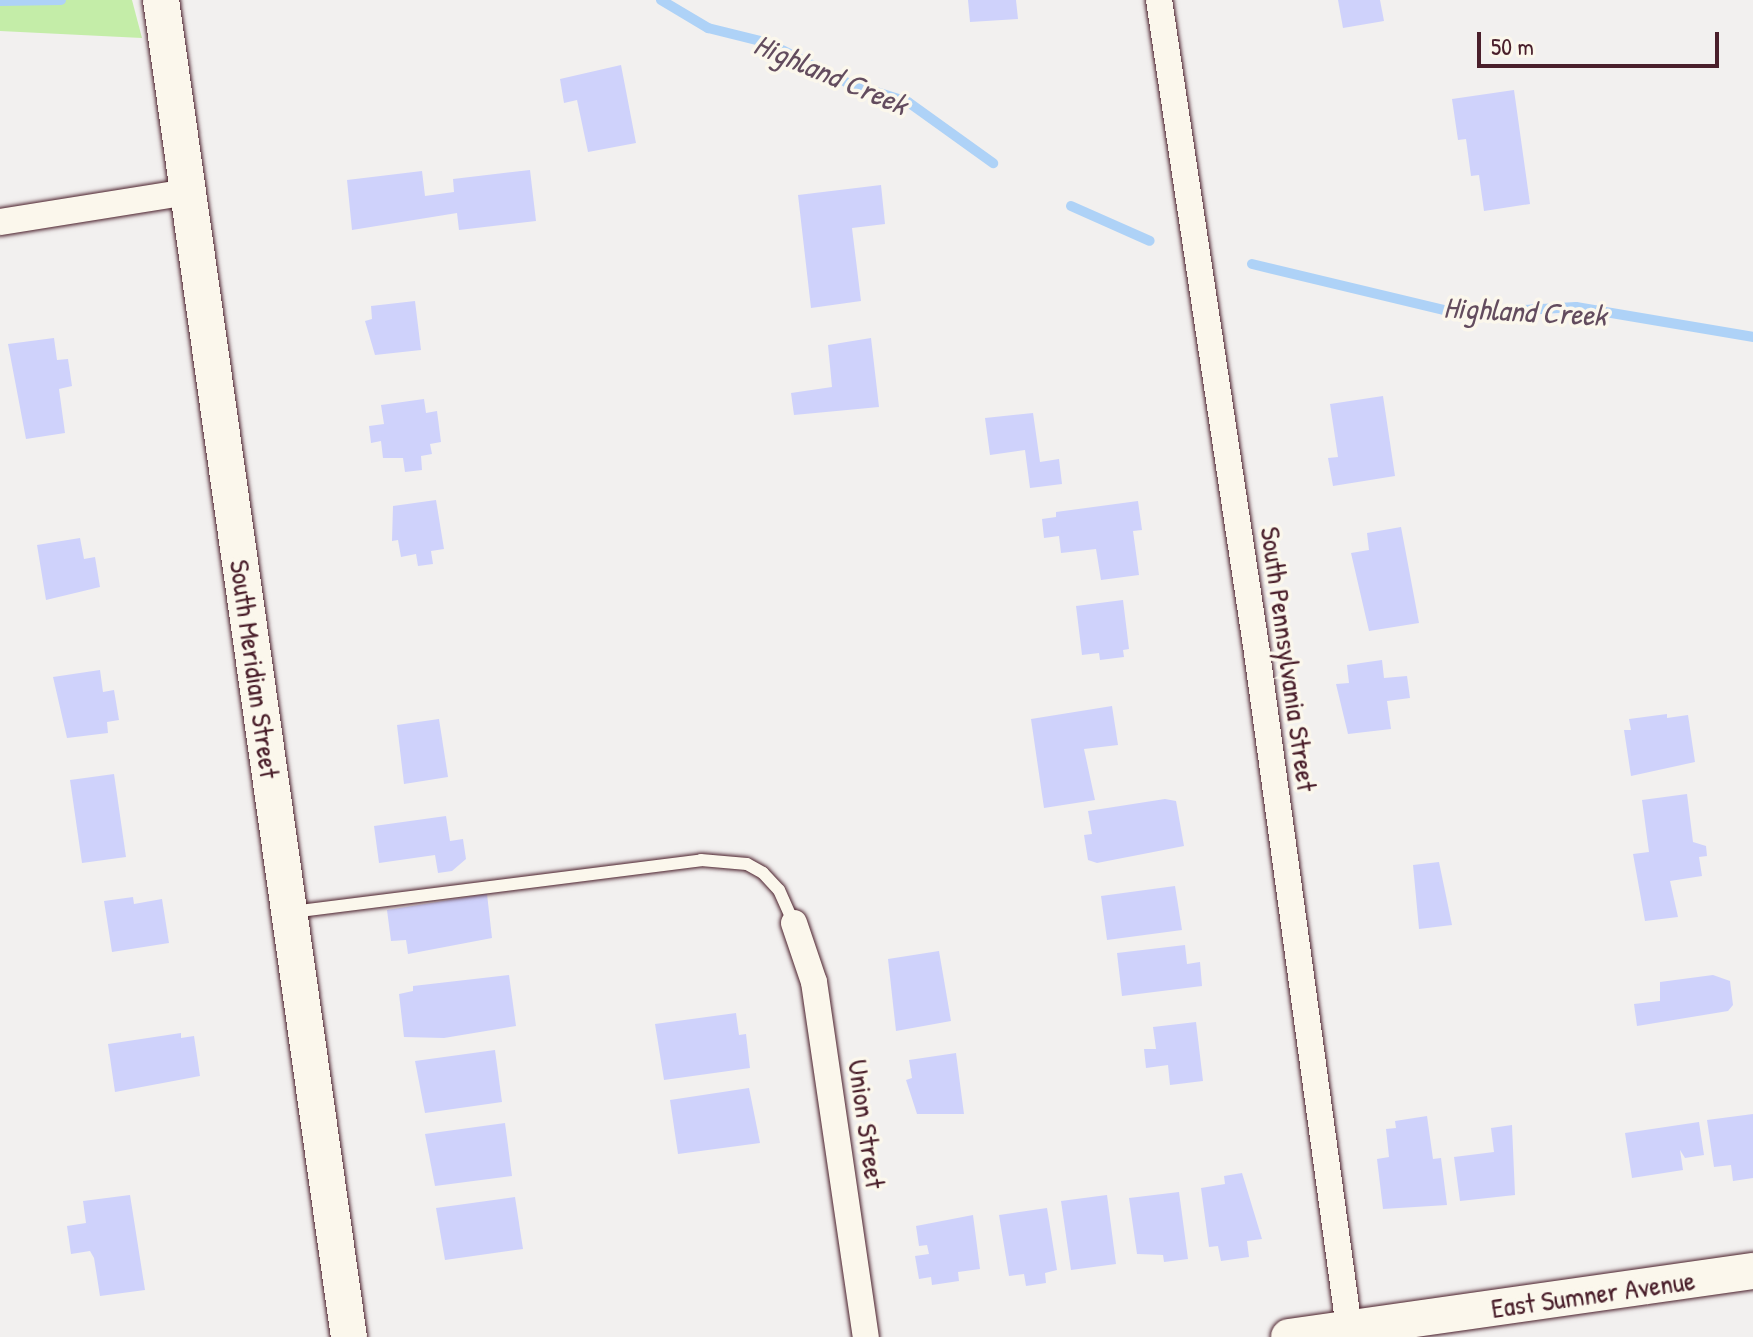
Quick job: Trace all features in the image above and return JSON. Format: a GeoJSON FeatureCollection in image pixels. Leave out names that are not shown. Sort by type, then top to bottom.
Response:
{"type":"FeatureCollection","features":[{"type":"Feature","properties":{"kind":"main road","name":"South Meridian Street"},"geometry":{"type":"LineString","coordinates":[[161,0],[349,1337]]}},
{"type":"Feature","properties":{"kind":"main road","name":"East Sumner Avenue"},"geometry":{"type":"LineString","coordinates":[[1289,1337],[1365,1331],[1753,1271]]}},
{"type":"Feature","properties":{"kind":"street","name":"South Pennsylvania Street"},"geometry":{"type":"LineString","coordinates":[[1159,0],[1257,653],[1365,1331]]}},
{"type":"Feature","properties":{"kind":"street"},"geometry":{"type":"LineString","coordinates":[[0,222],[187,192]]}},
{"type":"Feature","properties":{"kind":"street","name":"Union Street"},"geometry":{"type":"LineString","coordinates":[[794,923],[814,982],[866,1337]]}},
{"type":"Feature","properties":{"kind":"lane"},"geometry":{"type":"LineString","coordinates":[[289,913],[701,860],[747,864],[763,873],[779,890],[794,923]]}},
{"type":"Feature","properties":{"kind":"green space"},"geometry":{"type":"Polygon","coordinates":[[[0,0],[132,0],[142,38],[0,31],[0,0]]]}},
{"type":"Feature","properties":{"kind":"building"},"geometry":{"type":"Polygon","coordinates":[[[968,0],[1016,0],[1018,19],[970,22],[968,0]]]}},
{"type":"Feature","properties":{"kind":"building"},"geometry":{"type":"Polygon","coordinates":[[[1338,0],[1380,0],[1384,21],[1343,28],[1338,0]]]}},
{"type":"Feature","properties":{"kind":"building"},"geometry":{"type":"Polygon","coordinates":[[[621,65],[636,143],[588,152],[577,100],[564,103],[560,79],[621,65]]]}},
{"type":"Feature","properties":{"kind":"building"},"geometry":{"type":"Polygon","coordinates":[[[1514,90],[1530,204],[1484,211],[1479,175],[1471,176],[1466,139],[1458,140],[1452,99],[1514,90]]]}},
{"type":"Feature","properties":{"kind":"building"},"geometry":{"type":"Polygon","coordinates":[[[530,170],[536,221],[459,230],[457,213],[352,230],[347,180],[422,171],[425,196],[454,192],[453,179],[530,170]]]}},
{"type":"Feature","properties":{"kind":"building"},"geometry":{"type":"Polygon","coordinates":[[[881,185],[885,224],[852,228],[861,301],[811,308],[798,195],[881,185]]]}},
{"type":"Feature","properties":{"kind":"building"},"geometry":{"type":"Polygon","coordinates":[[[415,301],[421,350],[375,355],[365,321],[372,319],[371,306],[415,301]]]}},
{"type":"Feature","properties":{"kind":"building"},"geometry":{"type":"Polygon","coordinates":[[[54,338],[57,360],[68,359],[72,386],[59,389],[65,433],[26,439],[8,344],[54,338]]]}},
{"type":"Feature","properties":{"kind":"building"},"geometry":{"type":"Polygon","coordinates":[[[871,338],[879,407],[794,415],[791,393],[832,387],[828,345],[871,338]]]}},
{"type":"Feature","properties":{"kind":"building"},"geometry":{"type":"Polygon","coordinates":[[[1383,396],[1395,476],[1333,486],[1328,458],[1338,457],[1330,404],[1383,396]]]}},
{"type":"Feature","properties":{"kind":"building"},"geometry":{"type":"Polygon","coordinates":[[[424,399],[426,413],[437,411],[441,442],[430,444],[432,454],[421,456],[422,470],[405,472],[403,458],[383,458],[381,441],[371,443],[369,426],[384,424],[381,405],[424,399]]]}},
{"type":"Feature","properties":{"kind":"building"},"geometry":{"type":"Polygon","coordinates":[[[1033,413],[1040,462],[1059,459],[1062,484],[1030,488],[1025,450],[990,455],[985,418],[1033,413]]]}},
{"type":"Feature","properties":{"kind":"building"},"geometry":{"type":"Polygon","coordinates":[[[436,500],[444,549],[431,551],[433,564],[418,566],[416,554],[401,557],[398,540],[392,541],[393,506],[436,500]]]}},
{"type":"Feature","properties":{"kind":"building"},"geometry":{"type":"Polygon","coordinates":[[[1138,501],[1142,530],[1133,531],[1139,575],[1101,580],[1096,549],[1061,553],[1059,536],[1044,538],[1042,519],[1056,517],[1056,512],[1138,501]]]}},
{"type":"Feature","properties":{"kind":"building"},"geometry":{"type":"Polygon","coordinates":[[[1401,527],[1419,623],[1369,631],[1351,553],[1369,550],[1367,533],[1401,527]]]}},
{"type":"Feature","properties":{"kind":"building"},"geometry":{"type":"Polygon","coordinates":[[[80,538],[84,559],[95,557],[100,587],[46,600],[37,545],[80,538]]]}},
{"type":"Feature","properties":{"kind":"building"},"geometry":{"type":"Polygon","coordinates":[[[1123,600],[1129,649],[1123,650],[1124,657],[1100,660],[1099,653],[1082,655],[1076,606],[1123,600]]]}},
{"type":"Feature","properties":{"kind":"building"},"geometry":{"type":"Polygon","coordinates":[[[1382,660],[1384,678],[1407,676],[1410,698],[1387,701],[1391,729],[1348,734],[1336,684],[1349,683],[1347,665],[1382,660]]]}},
{"type":"Feature","properties":{"kind":"building"},"geometry":{"type":"Polygon","coordinates":[[[100,670],[103,692],[114,690],[119,720],[107,722],[108,733],[67,738],[53,677],[100,670]]]}},
{"type":"Feature","properties":{"kind":"building"},"geometry":{"type":"Polygon","coordinates":[[[1112,706],[1118,745],[1084,749],[1095,800],[1044,808],[1031,719],[1112,706]]]}},
{"type":"Feature","properties":{"kind":"building"},"geometry":{"type":"Polygon","coordinates":[[[1667,714],[1667,718],[1688,715],[1695,762],[1631,776],[1624,730],[1631,730],[1629,719],[1667,714]]]}},
{"type":"Feature","properties":{"kind":"building"},"geometry":{"type":"Polygon","coordinates":[[[439,719],[448,777],[404,784],[397,725],[439,719]]]}},
{"type":"Feature","properties":{"kind":"building"},"geometry":{"type":"Polygon","coordinates":[[[114,774],[126,857],[82,863],[70,780],[114,774]]]}},
{"type":"Feature","properties":{"kind":"building"},"geometry":{"type":"Polygon","coordinates":[[[1687,794],[1693,842],[1706,846],[1707,856],[1699,857],[1702,876],[1670,881],[1678,917],[1645,921],[1633,854],[1649,852],[1642,800],[1687,794]]]}},
{"type":"Feature","properties":{"kind":"building"},"geometry":{"type":"Polygon","coordinates":[[[1165,799],[1176,801],[1184,846],[1097,863],[1088,860],[1084,835],[1092,834],[1088,811],[1165,799]]]}},
{"type":"Feature","properties":{"kind":"building"},"geometry":{"type":"Polygon","coordinates":[[[446,816],[450,841],[463,839],[466,859],[452,871],[438,873],[435,855],[379,863],[374,826],[446,816]]]}},
{"type":"Feature","properties":{"kind":"building"},"geometry":{"type":"Polygon","coordinates":[[[1439,862],[1452,925],[1419,929],[1413,865],[1439,862]]]}},
{"type":"Feature","properties":{"kind":"building"},"geometry":{"type":"Polygon","coordinates":[[[1175,886],[1182,930],[1107,940],[1101,896],[1175,886]]]}},
{"type":"Feature","properties":{"kind":"building"},"geometry":{"type":"Polygon","coordinates":[[[487,894],[492,938],[408,954],[406,940],[391,941],[387,910],[487,894]]]}},
{"type":"Feature","properties":{"kind":"building"},"geometry":{"type":"Polygon","coordinates":[[[133,897],[134,904],[162,899],[169,943],[112,952],[104,901],[133,897]]]}},
{"type":"Feature","properties":{"kind":"building"},"geometry":{"type":"Polygon","coordinates":[[[1185,945],[1187,964],[1200,962],[1202,986],[1122,996],[1117,953],[1185,945]]]}},
{"type":"Feature","properties":{"kind":"building"},"geometry":{"type":"Polygon","coordinates":[[[939,951],[951,1021],[896,1031],[888,959],[939,951]]]}},
{"type":"Feature","properties":{"kind":"building"},"geometry":{"type":"Polygon","coordinates":[[[509,975],[516,1026],[444,1038],[404,1037],[399,994],[413,991],[413,986],[509,975]]]}},
{"type":"Feature","properties":{"kind":"building"},"geometry":{"type":"Polygon","coordinates":[[[1713,975],[1730,981],[1733,1005],[1728,1011],[1637,1026],[1634,1004],[1660,1001],[1660,982],[1713,975]]]}},
{"type":"Feature","properties":{"kind":"building"},"geometry":{"type":"Polygon","coordinates":[[[736,1013],[739,1035],[746,1034],[750,1068],[664,1080],[655,1024],[736,1013]]]}},
{"type":"Feature","properties":{"kind":"building"},"geometry":{"type":"Polygon","coordinates":[[[1196,1022],[1203,1081],[1170,1085],[1168,1065],[1146,1068],[1144,1049],[1156,1049],[1153,1027],[1196,1022]]]}},
{"type":"Feature","properties":{"kind":"building"},"geometry":{"type":"Polygon","coordinates":[[[181,1033],[181,1038],[194,1036],[200,1076],[115,1092],[108,1044],[181,1033]]]}},
{"type":"Feature","properties":{"kind":"building"},"geometry":{"type":"Polygon","coordinates":[[[495,1050],[502,1102],[425,1113],[415,1061],[495,1050]]]}},
{"type":"Feature","properties":{"kind":"building"},"geometry":{"type":"Polygon","coordinates":[[[956,1053],[964,1114],[917,1114],[906,1080],[912,1078],[909,1060],[956,1053]]]}},
{"type":"Feature","properties":{"kind":"building"},"geometry":{"type":"Polygon","coordinates":[[[749,1088],[760,1143],[678,1154],[670,1100],[749,1088]]]}},
{"type":"Feature","properties":{"kind":"building"},"geometry":{"type":"Polygon","coordinates":[[[1753,1114],[1753,1178],[1733,1181],[1731,1165],[1714,1167],[1707,1120],[1753,1114]]]}},
{"type":"Feature","properties":{"kind":"building"},"geometry":{"type":"Polygon","coordinates":[[[1427,1116],[1433,1159],[1441,1158],[1447,1205],[1383,1209],[1377,1159],[1389,1157],[1386,1129],[1396,1128],[1395,1121],[1427,1116]]]}},
{"type":"Feature","properties":{"kind":"building"},"geometry":{"type":"Polygon","coordinates":[[[1699,1122],[1704,1155],[1685,1158],[1680,1150],[1683,1170],[1632,1178],[1625,1133],[1699,1122]]]}},
{"type":"Feature","properties":{"kind":"building"},"geometry":{"type":"Polygon","coordinates":[[[505,1123],[512,1176],[435,1186],[425,1134],[505,1123]]]}},
{"type":"Feature","properties":{"kind":"building"},"geometry":{"type":"Polygon","coordinates":[[[1512,1125],[1515,1195],[1460,1201],[1454,1157],[1494,1152],[1491,1128],[1512,1125]]]}},
{"type":"Feature","properties":{"kind":"building"},"geometry":{"type":"Polygon","coordinates":[[[1242,1173],[1262,1239],[1247,1241],[1249,1257],[1221,1261],[1218,1246],[1209,1247],[1201,1188],[1225,1184],[1224,1176],[1242,1173]]]}},
{"type":"Feature","properties":{"kind":"building"},"geometry":{"type":"Polygon","coordinates":[[[1179,1192],[1188,1259],[1164,1262],[1163,1255],[1137,1254],[1129,1198],[1179,1192]]]}},
{"type":"Feature","properties":{"kind":"building"},"geometry":{"type":"Polygon","coordinates":[[[130,1195],[145,1290],[100,1296],[94,1258],[90,1251],[71,1254],[67,1226],[86,1223],[83,1201],[130,1195]]]}},
{"type":"Feature","properties":{"kind":"building"},"geometry":{"type":"Polygon","coordinates":[[[1107,1195],[1116,1264],[1071,1270],[1061,1201],[1107,1195]]]}},
{"type":"Feature","properties":{"kind":"building"},"geometry":{"type":"Polygon","coordinates":[[[515,1197],[523,1249],[445,1260],[436,1208],[515,1197]]]}},
{"type":"Feature","properties":{"kind":"building"},"geometry":{"type":"Polygon","coordinates":[[[1047,1208],[1057,1270],[1045,1273],[1046,1283],[1026,1286],[1024,1274],[1009,1276],[999,1215],[1047,1208]]]}},
{"type":"Feature","properties":{"kind":"building"},"geometry":{"type":"Polygon","coordinates":[[[973,1215],[980,1269],[958,1272],[959,1281],[932,1285],[931,1277],[919,1279],[915,1256],[929,1254],[927,1245],[919,1246],[916,1226],[973,1215]]]}},
{"type":"Feature","properties":{"kind":"waterway","name":"Highland Creek"},"geometry":{"type":"LineString","coordinates":[[0,1],[61,0]]}},
{"type":"Feature","properties":{"kind":"waterway","name":"Highland Creek"},"geometry":{"type":"LineString","coordinates":[[661,0],[708,28],[768,43],[848,83],[908,102],[993,163]]}},
{"type":"Feature","properties":{"kind":"waterway","name":"Highland Creek"},"geometry":{"type":"LineString","coordinates":[[1071,206],[1150,241]]}},
{"type":"Feature","properties":{"kind":"waterway","name":"Highland Creek"},"geometry":{"type":"LineString","coordinates":[[1252,264],[1460,314],[1576,307],[1753,337]]}}]}
